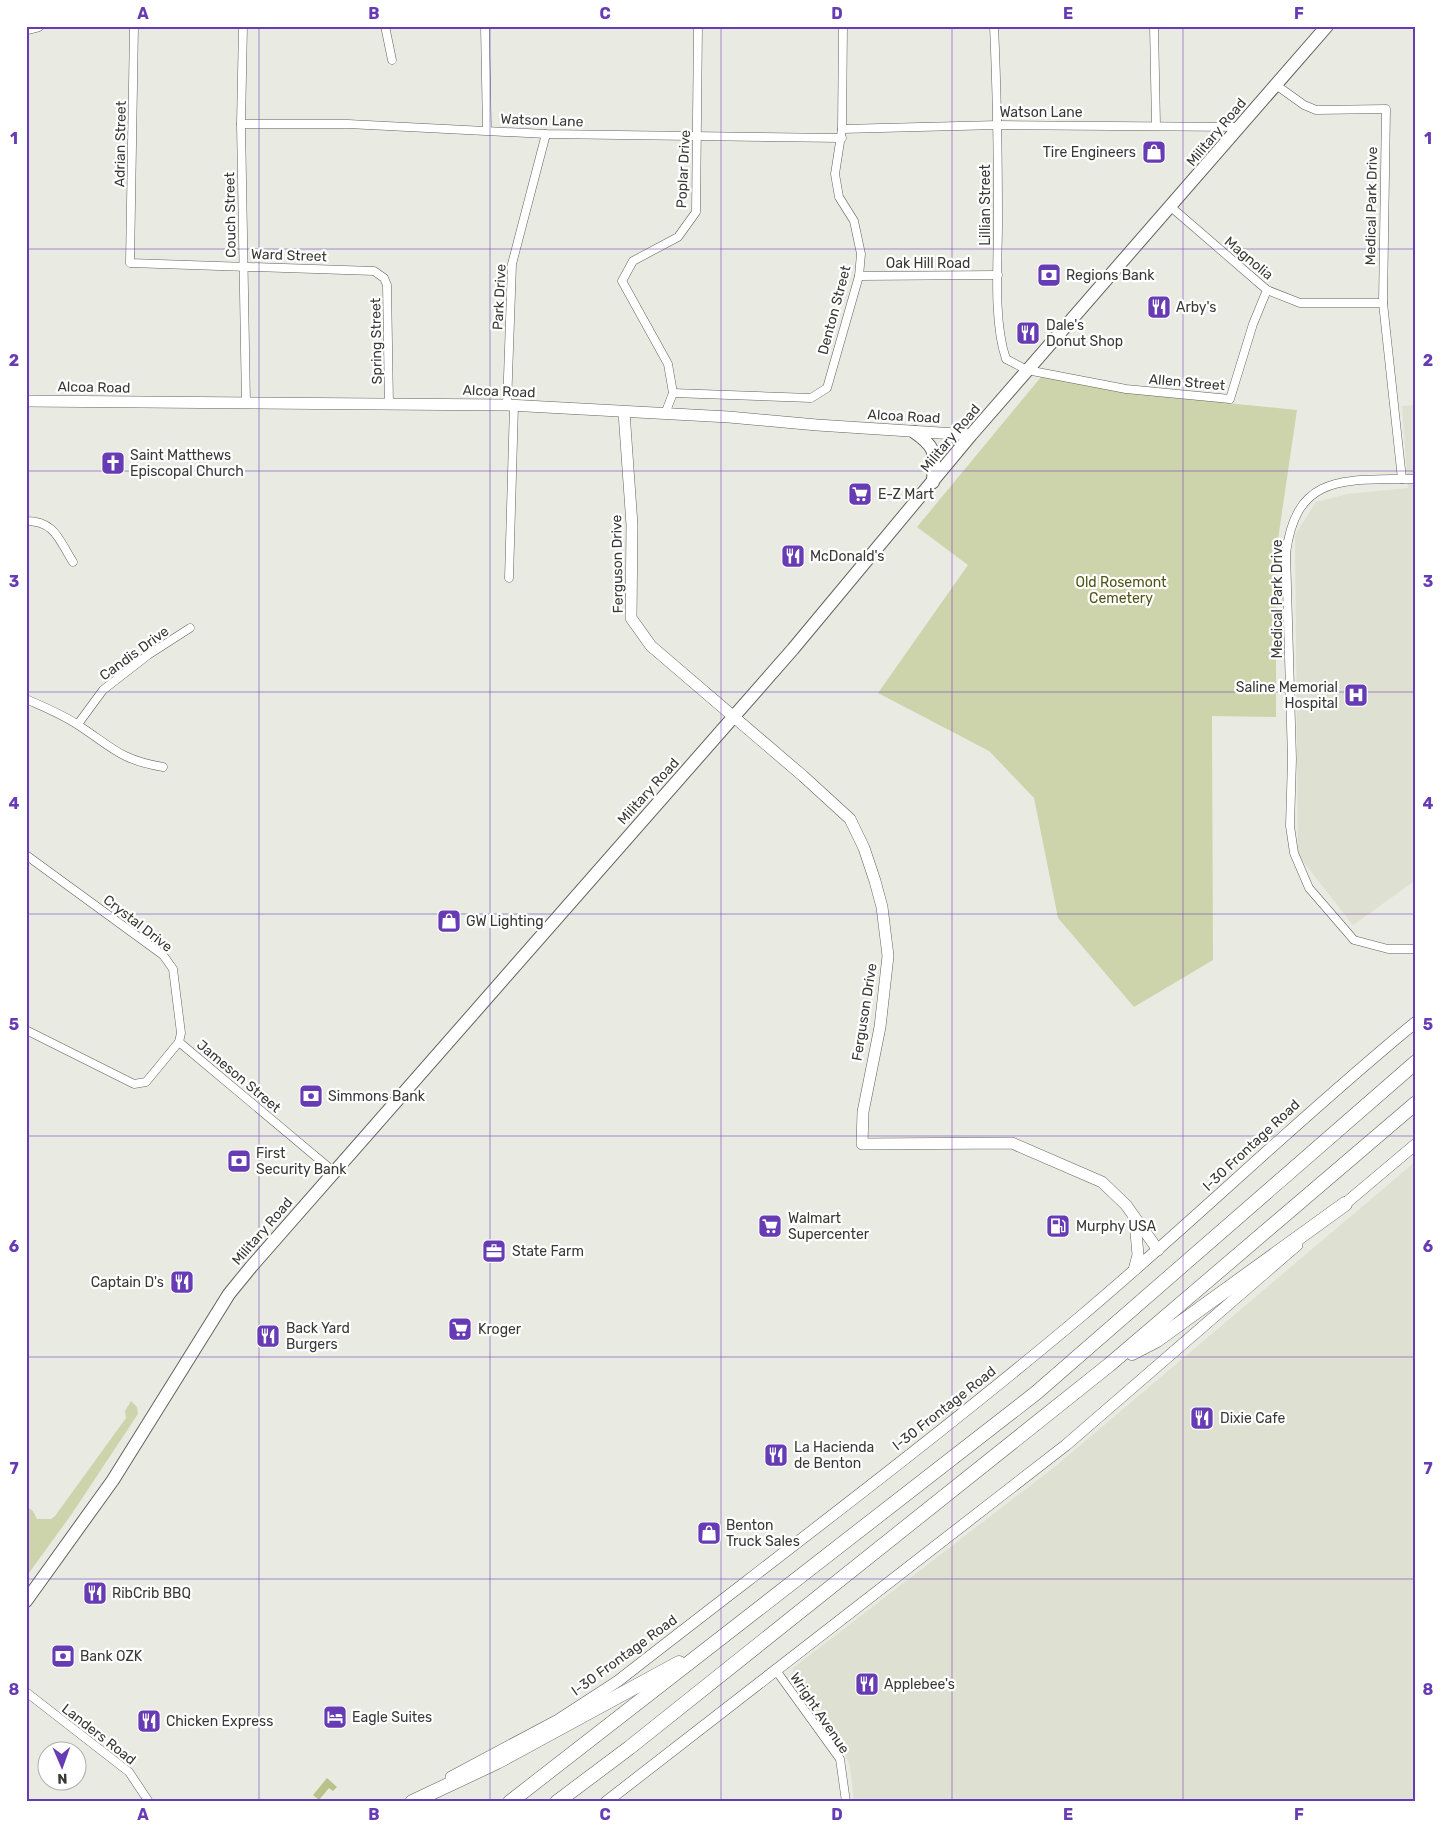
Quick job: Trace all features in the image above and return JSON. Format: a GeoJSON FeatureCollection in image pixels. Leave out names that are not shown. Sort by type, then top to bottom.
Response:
{"type":"FeatureCollection","features":[{"type":"Feature","properties":{"kind":"highway"},"geometry":{"type":"LineString","coordinates":[[1380,1093],[1416,1053]]}},
{"type":"Feature","properties":{"kind":"highway"},"geometry":{"type":"LineString","coordinates":[[510,1802],[1036,1393],[1416,1062]]}},
{"type":"Feature","properties":{"kind":"highway"},"geometry":{"type":"LineString","coordinates":[[557,1802],[629,1748],[1109,1365],[1416,1103]]}},
{"type":"Feature","properties":{"kind":"highway"},"geometry":{"type":"LineString","coordinates":[[1109,1365],[1157,1340],[1345,1204]]}},
{"type":"Feature","properties":{"kind":"highway"},"geometry":{"type":"LineString","coordinates":[[412,1802],[496,1762],[715,1644]]}},
{"type":"Feature","properties":{"kind":"main road","name":"Military Road"},"geometry":{"type":"LineString","coordinates":[[26,1601],[113,1480],[229,1294],[334,1171],[735,716],[971,435],[1171,208],[1327,26]]}},
{"type":"Feature","properties":{"kind":"main road","name":"Alcoa Road"},"geometry":{"type":"LineString","coordinates":[[26,402],[510,405],[971,435]]}},
{"type":"Feature","properties":{"kind":"main road","name":"Ferguson Drive"},"geometry":{"type":"LineString","coordinates":[[624,412],[632,524],[631,618],[651,646],[735,716],[850,819],[864,848],[875,881],[882,907],[888,956],[880,1028],[862,1112],[862,1144],[1012,1143],[1102,1182],[1126,1205],[1158,1250]]}},
{"type":"Feature","properties":{"kind":"main road"},"geometry":{"type":"LineString","coordinates":[[914,432],[929,442],[934,452],[933,482]]}},
{"type":"Feature","properties":{"kind":"main road","name":"I-30 Frontage Road"},"geometry":{"type":"LineString","coordinates":[[405,1802],[558,1720],[618,1681],[991,1391],[1158,1250],[1308,1112],[1416,1022]]}},
{"type":"Feature","properties":{"kind":"main road"},"geometry":{"type":"LineString","coordinates":[[606,1802],[1066,1445],[1416,1144]]}},
{"type":"Feature","properties":{"kind":"main road"},"geometry":{"type":"LineString","coordinates":[[1134,1217],[1138,1240],[1134,1270]]}},
{"type":"Feature","properties":{"kind":"street","name":"Adrian Street"},"geometry":{"type":"LineString","coordinates":[[130,263],[134,26]]}},
{"type":"Feature","properties":{"kind":"street","name":"Couch Street"},"geometry":{"type":"LineString","coordinates":[[243,26],[241,124],[246,404]]}},
{"type":"Feature","properties":{"kind":"street"},"geometry":{"type":"LineString","coordinates":[[385,26],[392,60]]}},
{"type":"Feature","properties":{"kind":"street"},"geometry":{"type":"LineString","coordinates":[[485,26],[487,130]]}},
{"type":"Feature","properties":{"kind":"street","name":"Poplar Drive"},"geometry":{"type":"LineString","coordinates":[[673,393],[668,364],[622,281],[633,261],[678,238],[696,212],[698,26]]}},
{"type":"Feature","properties":{"kind":"street","name":"Denton Street"},"geometry":{"type":"LineString","coordinates":[[673,393],[811,398],[827,388],[859,276],[861,254],[854,221],[839,197],[835,174],[842,138],[843,26]]}},
{"type":"Feature","properties":{"kind":"street","name":"Lillian Street"},"geometry":{"type":"LineString","coordinates":[[994,26],[998,124],[1000,342],[1006,359],[1028,370]]}},
{"type":"Feature","properties":{"kind":"street"},"geometry":{"type":"LineString","coordinates":[[1154,26],[1156,126]]}},
{"type":"Feature","properties":{"kind":"street","name":"Medical Park Drive"},"geometry":{"type":"LineString","coordinates":[[1276,85],[1304,105],[1316,110],[1386,109],[1382,303],[1402,479],[1350,480],[1330,484],[1308,499],[1297,512],[1289,532],[1286,553],[1292,758],[1290,826],[1294,853],[1309,888],[1354,940],[1388,949],[1416,949]]}},
{"type":"Feature","properties":{"kind":"street","name":"Watson Lane"},"geometry":{"type":"LineString","coordinates":[[241,124],[348,124],[546,134],[842,138]]}},
{"type":"Feature","properties":{"kind":"street","name":"Watson Lane"},"geometry":{"type":"LineString","coordinates":[[842,129],[998,124],[1239,127]]}},
{"type":"Feature","properties":{"kind":"street","name":"Park Drive"},"geometry":{"type":"LineString","coordinates":[[509,578],[512,264],[546,134]]}},
{"type":"Feature","properties":{"kind":"street","name":"Magnolia"},"geometry":{"type":"LineString","coordinates":[[1171,208],[1267,290],[1300,303],[1382,303]]}},
{"type":"Feature","properties":{"kind":"street","name":"Ward Street"},"geometry":{"type":"LineString","coordinates":[[130,263],[374,271],[384,278]]}},
{"type":"Feature","properties":{"kind":"street","name":"Oak Hill Road"},"geometry":{"type":"LineString","coordinates":[[859,276],[998,275]]}},
{"type":"Feature","properties":{"kind":"street","name":"Spring Street"},"geometry":{"type":"LineString","coordinates":[[384,278],[387,285],[389,405]]}},
{"type":"Feature","properties":{"kind":"street","name":"Allen Street"},"geometry":{"type":"LineString","coordinates":[[1028,370],[1126,389],[1230,399],[1253,324],[1267,290]]}},
{"type":"Feature","properties":{"kind":"street"},"geometry":{"type":"LineString","coordinates":[[665,414],[673,393]]}},
{"type":"Feature","properties":{"kind":"street"},"geometry":{"type":"LineString","coordinates":[[1402,479],[1416,479]]}},
{"type":"Feature","properties":{"kind":"street"},"geometry":{"type":"LineString","coordinates":[[26,521],[38,521],[50,526],[73,562]]}},
{"type":"Feature","properties":{"kind":"street","name":"Candis Drive"},"geometry":{"type":"LineString","coordinates":[[78,724],[104,690],[148,655],[190,628]]}},
{"type":"Feature","properties":{"kind":"street"},"geometry":{"type":"LineString","coordinates":[[26,699],[78,724],[114,751],[138,763],[163,767]]}},
{"type":"Feature","properties":{"kind":"street","name":"Crystal Drive"},"geometry":{"type":"LineString","coordinates":[[26,855],[163,955],[173,969],[181,1033],[179,1042]]}},
{"type":"Feature","properties":{"kind":"street","name":"Jameson Street"},"geometry":{"type":"LineString","coordinates":[[26,1030],[134,1084],[140,1085],[146,1082],[179,1042],[334,1171]]}},
{"type":"Feature","properties":{"kind":"street","name":"Wright Avenue"},"geometry":{"type":"LineString","coordinates":[[775,1669],[840,1759],[846,1802]]}},
{"type":"Feature","properties":{"kind":"street","name":"Landers Road"},"geometry":{"type":"LineString","coordinates":[[26,1692],[129,1772],[149,1802]]}},
{"type":"Feature","properties":{"kind":"shaded area","name":"Saline Memorial Hospital"},"geometry":{"type":"Polygon","coordinates":[[[1416,405],[1416,880],[1353,925],[1298,855],[1295,535],[1316,502],[1347,494],[1408,488],[1402,406],[1416,405]]]}},
{"type":"Feature","properties":{"kind":"shaded area"},"geometry":{"type":"Polygon","coordinates":[[[1416,1161],[1416,1802],[854,1802],[850,1766],[841,1744],[792,1676],[793,1668],[1057,1465],[1416,1161]]]}},
{"type":"Feature","properties":{"kind":"shaded area"},"geometry":{"type":"Polygon","coordinates":[[[327,1778],[337,1787],[333,1791],[329,1788],[319,1800],[313,1795],[327,1778]]]}},
{"type":"Feature","properties":{"kind":"green space","name":"Old Rosemont Cemetery"},"geometry":{"type":"Polygon","coordinates":[[[1041,377],[1137,394],[1297,410],[1276,553],[1276,717],[1212,716],[1213,960],[1134,1007],[1058,918],[1034,798],[989,751],[878,693],[968,565],[917,527],[1041,377]]]}},
{"type":"Feature","properties":{"kind":"green space"},"geometry":{"type":"Polygon","coordinates":[[[131,1401],[137,1407],[138,1414],[71,1515],[26,1577],[26,1506],[33,1511],[37,1519],[51,1519],[55,1516],[126,1418],[125,1411],[131,1401]]]}},
{"type":"Feature","properties":{"kind":"place","name":"Tire Engineers"},"geometry":{"type":"Point","coordinates":[1154,152]}},
{"type":"Feature","properties":{"kind":"place","name":"Regions Bank"},"geometry":{"type":"Point","coordinates":[1049,275]}},
{"type":"Feature","properties":{"kind":"place","name":"Arby's"},"geometry":{"type":"Point","coordinates":[1159,307]}},
{"type":"Feature","properties":{"kind":"place","name":"Dale's Donut Shop"},"geometry":{"type":"Point","coordinates":[1028,333]}},
{"type":"Feature","properties":{"kind":"place","name":"Saint Matthews Episcopal Church"},"geometry":{"type":"Point","coordinates":[113,463]}},
{"type":"Feature","properties":{"kind":"place","name":"E-Z Mart"},"geometry":{"type":"Point","coordinates":[860,494]}},
{"type":"Feature","properties":{"kind":"place","name":"McDonald's"},"geometry":{"type":"Point","coordinates":[793,556]}},
{"type":"Feature","properties":{"kind":"place","name":"Saline Memorial Hospital"},"geometry":{"type":"Point","coordinates":[1356,695]}},
{"type":"Feature","properties":{"kind":"place","name":"GW Lighting"},"geometry":{"type":"Point","coordinates":[449,921]}},
{"type":"Feature","properties":{"kind":"place","name":"Simmons Bank"},"geometry":{"type":"Point","coordinates":[311,1096]}},
{"type":"Feature","properties":{"kind":"place","name":"First Security Bank"},"geometry":{"type":"Point","coordinates":[239,1161]}},
{"type":"Feature","properties":{"kind":"place","name":"Walmart Supercenter"},"geometry":{"type":"Point","coordinates":[770,1226]}},
{"type":"Feature","properties":{"kind":"place","name":"Murphy USA"},"geometry":{"type":"Point","coordinates":[1058,1226]}},
{"type":"Feature","properties":{"kind":"place","name":"State Farm"},"geometry":{"type":"Point","coordinates":[494,1251]}},
{"type":"Feature","properties":{"kind":"place","name":"Captain D's"},"geometry":{"type":"Point","coordinates":[182,1282]}},
{"type":"Feature","properties":{"kind":"place","name":"Kroger"},"geometry":{"type":"Point","coordinates":[460,1329]}},
{"type":"Feature","properties":{"kind":"place","name":"Back Yard Burgers"},"geometry":{"type":"Point","coordinates":[268,1336]}},
{"type":"Feature","properties":{"kind":"place","name":"Dixie Cafe"},"geometry":{"type":"Point","coordinates":[1202,1418]}},
{"type":"Feature","properties":{"kind":"place","name":"La Hacienda de Benton"},"geometry":{"type":"Point","coordinates":[776,1455]}},
{"type":"Feature","properties":{"kind":"place","name":"Benton Truck Sales"},"geometry":{"type":"Point","coordinates":[709,1533]}},
{"type":"Feature","properties":{"kind":"place","name":"RibCrib BBQ"},"geometry":{"type":"Point","coordinates":[95,1593]}},
{"type":"Feature","properties":{"kind":"place","name":"Bank OZK"},"geometry":{"type":"Point","coordinates":[63,1656]}},
{"type":"Feature","properties":{"kind":"place","name":"Applebee's"},"geometry":{"type":"Point","coordinates":[867,1684]}},
{"type":"Feature","properties":{"kind":"place","name":"Eagle Suites"},"geometry":{"type":"Point","coordinates":[335,1717]}},
{"type":"Feature","properties":{"kind":"place","name":"Chicken Express"},"geometry":{"type":"Point","coordinates":[149,1721]}}]}
